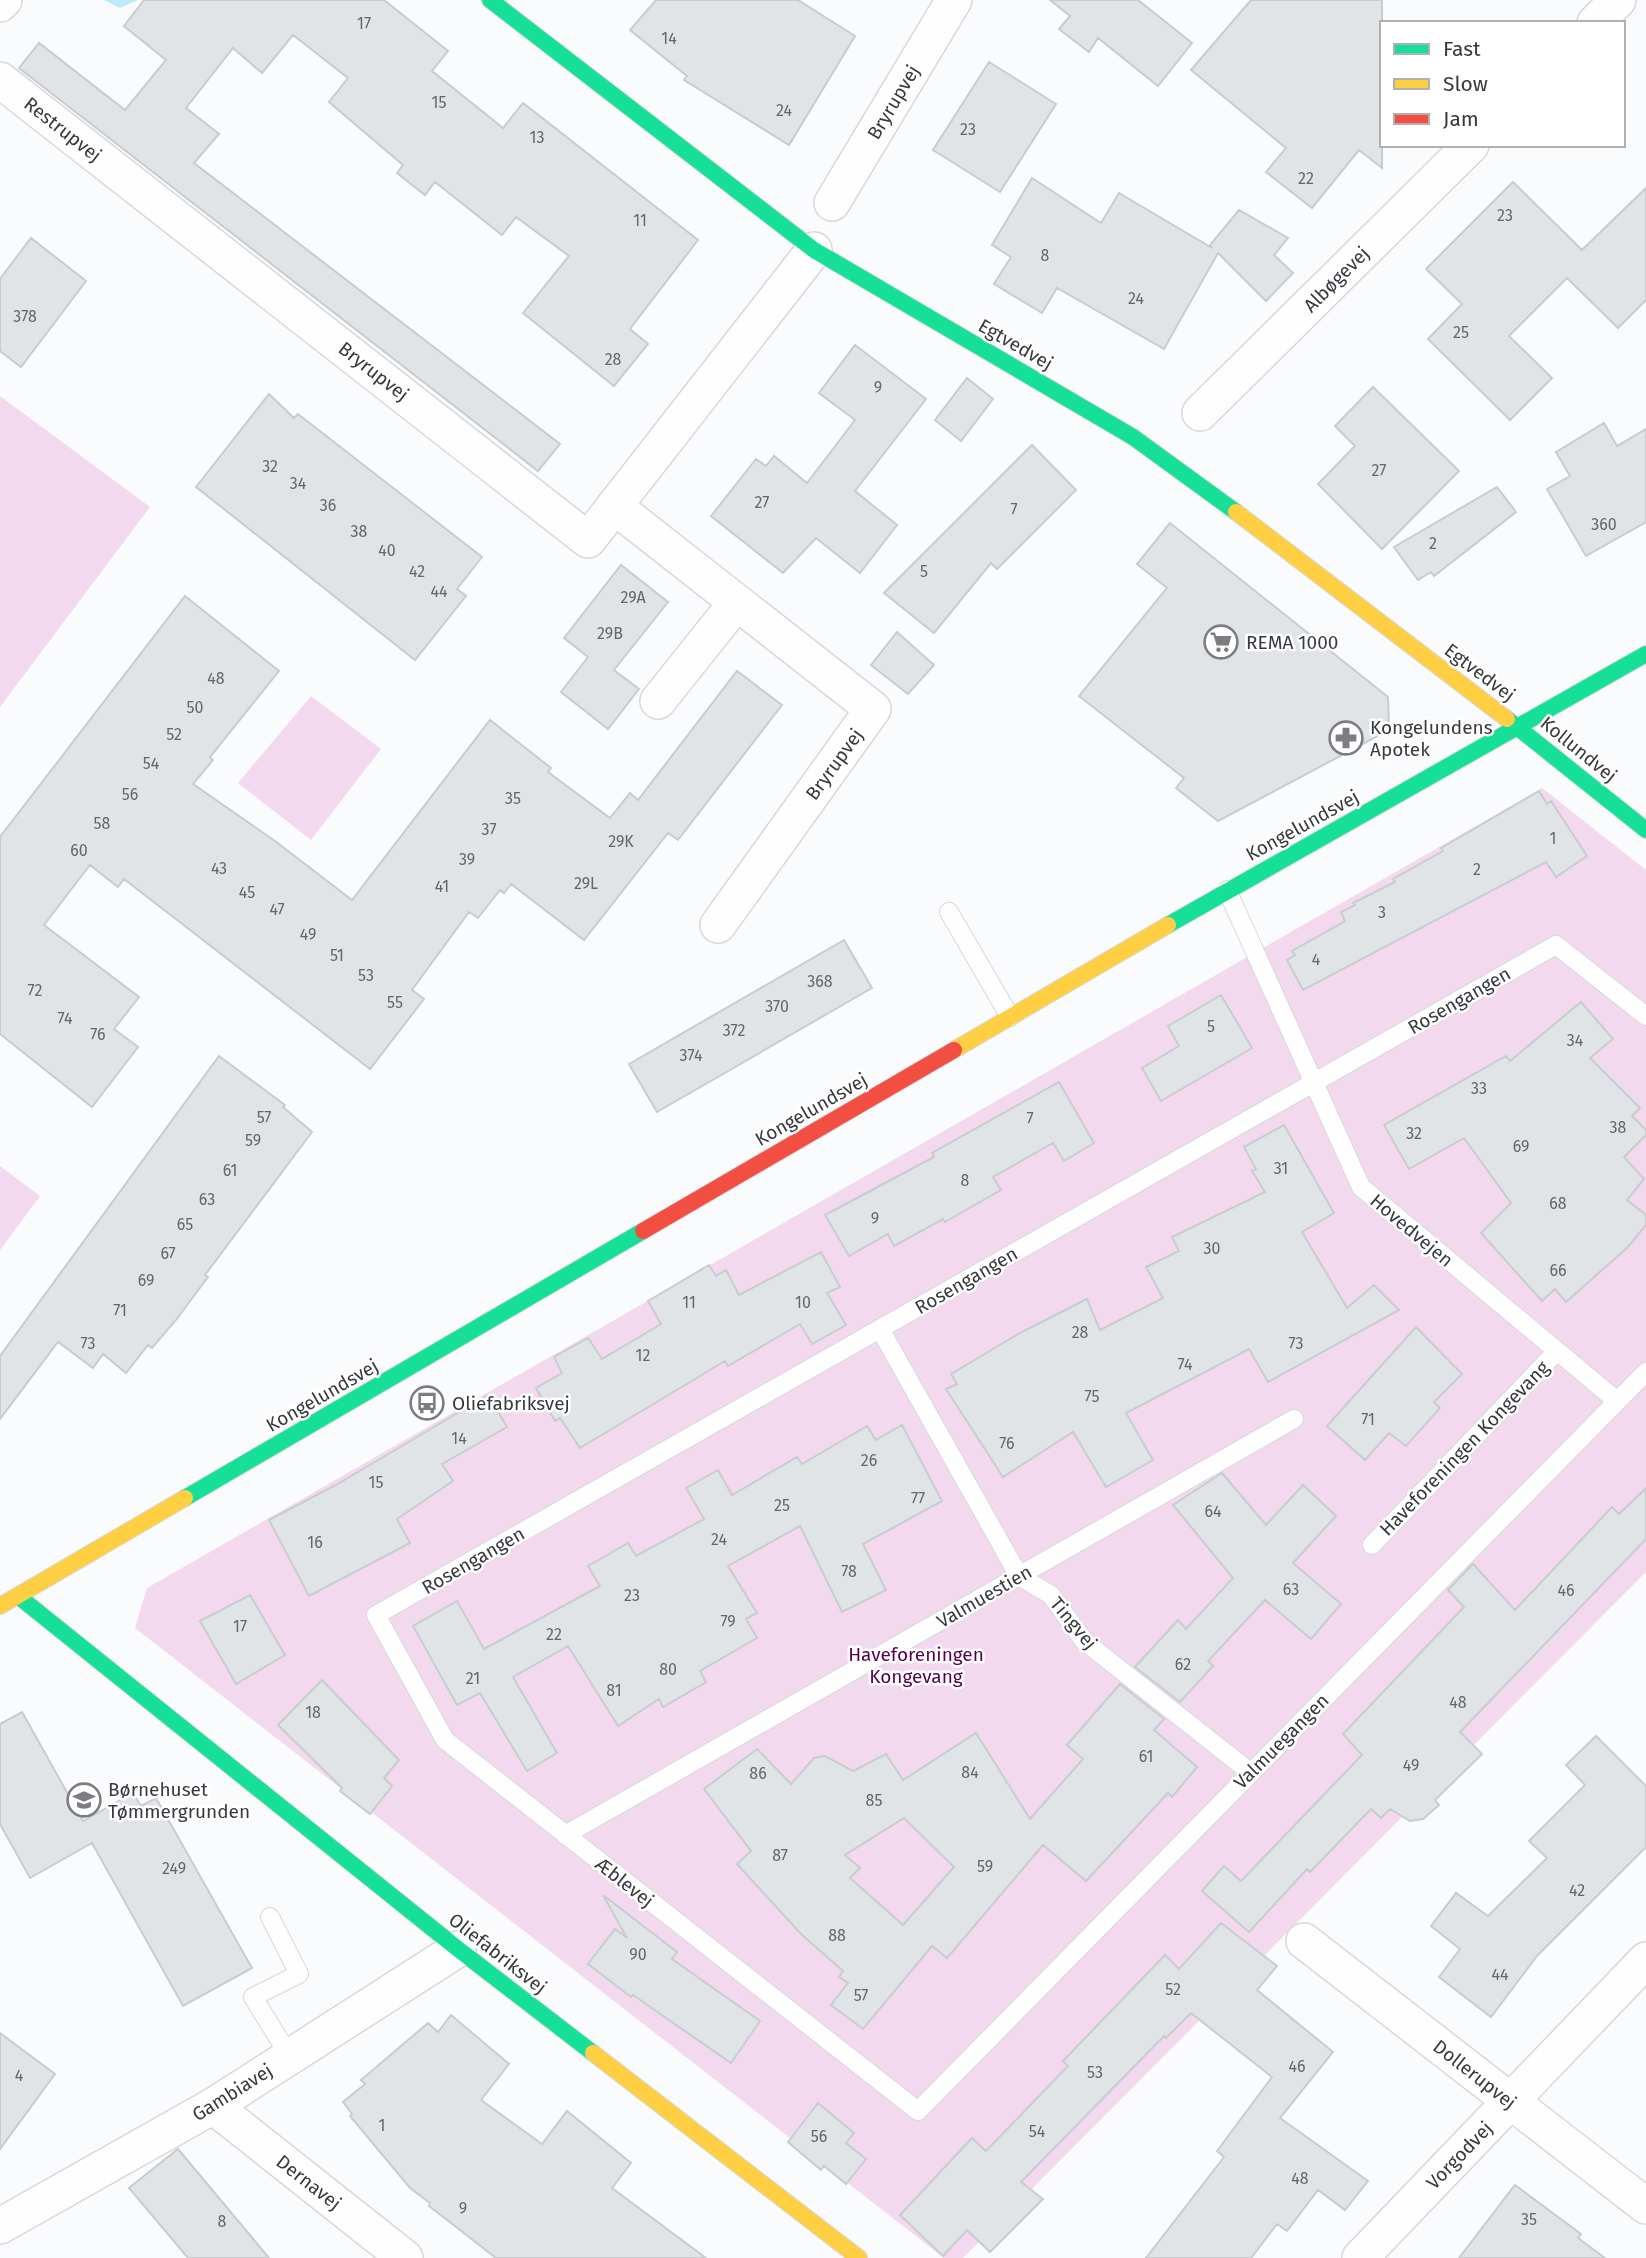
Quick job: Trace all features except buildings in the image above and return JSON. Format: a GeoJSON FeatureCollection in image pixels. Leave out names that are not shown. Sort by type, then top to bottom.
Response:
{"type":"FeatureCollection","features":[{"type":"Feature","properties":{"kind":"street"},"geometry":{"type":"LineString","coordinates":[[0,4],[4,0]]}},
{"type":"Feature","properties":{"kind":"street","name":"Egtvedvej"},"geometry":{"type":"LineString","coordinates":[[490,0],[814,250],[1133,437],[1518,727]]}},
{"type":"Feature","properties":{"kind":"street","name":"Bryrupvej"},"geometry":{"type":"LineString","coordinates":[[832,203],[954,0]]}},
{"type":"Feature","properties":{"kind":"street"},"geometry":{"type":"LineString","coordinates":[[1597,21],[1618,0]]}},
{"type":"Feature","properties":{"kind":"street","name":"Restrupvej"},"geometry":{"type":"LineString","coordinates":[[0,80],[125,178]]}},
{"type":"Feature","properties":{"kind":"street","name":"Albøgevej"},"geometry":{"type":"LineString","coordinates":[[1200,413],[1469,147]]}},
{"type":"Feature","properties":{"kind":"street","name":"Bryrupvej"},"geometry":{"type":"LineString","coordinates":[[125,178],[588,540],[814,250]]}},
{"type":"Feature","properties":{"kind":"street","name":"Bryrupvej"},"geometry":{"type":"LineString","coordinates":[[614,506],[873,709],[718,925]]}},
{"type":"Feature","properties":{"kind":"street"},"geometry":{"type":"LineString","coordinates":[[658,701],[737,602]]}},
{"type":"Feature","properties":{"kind":"street","name":"Kongelundsvej"},"geometry":{"type":"LineString","coordinates":[[0,1606],[1227,890],[1646,654]]}},
{"type":"Feature","properties":{"kind":"street","name":"Kollundvej"},"geometry":{"type":"LineString","coordinates":[[1518,727],[1646,830]]}},
{"type":"Feature","properties":{"kind":"street","name":"Oliefabriksvej"},"geometry":{"type":"LineString","coordinates":[[18,1596],[458,1950],[859,2258]]}},
{"type":"Feature","properties":{"kind":"street","name":"Dollerupvej"},"geometry":{"type":"LineString","coordinates":[[1304,1941],[1646,2206]]}},
{"type":"Feature","properties":{"kind":"street","name":"Gambiavej"},"geometry":{"type":"LineString","coordinates":[[0,2225],[213,2106],[458,1950]]}},
{"type":"Feature","properties":{"kind":"street","name":"Vorgodvej"},"geometry":{"type":"LineString","coordinates":[[1360,2258],[1646,1960]]}},
{"type":"Feature","properties":{"kind":"street","name":"Dernavej"},"geometry":{"type":"LineString","coordinates":[[213,2106],[405,2258]]}},
{"type":"Feature","properties":{"kind":"lane","name":"Hovedvejen"},"geometry":{"type":"LineString","coordinates":[[1227,890],[1312,1084],[1361,1186],[1617,1401]]}},
{"type":"Feature","properties":{"kind":"lane"},"geometry":{"type":"LineString","coordinates":[[949,912],[1010,1017]]}},
{"type":"Feature","properties":{"kind":"lane","name":"Rosengangen"},"geometry":{"type":"LineString","coordinates":[[376,1615],[1556,945],[1646,1016]]}},
{"type":"Feature","properties":{"kind":"lane","name":"Tingvej"},"geometry":{"type":"LineString","coordinates":[[880,1329],[1019,1576],[1051,1595],[1084,1642],[1250,1772]]}},
{"type":"Feature","properties":{"kind":"lane","name":"Haveforeningen Kongevang"},"geometry":{"type":"LineString","coordinates":[[1372,1545],[1557,1351]]}},
{"type":"Feature","properties":{"kind":"lane","name":"Valmuegangen"},"geometry":{"type":"LineString","coordinates":[[918,2111],[1646,1372]]}},
{"type":"Feature","properties":{"kind":"lane","name":"Valmuestien"},"geometry":{"type":"LineString","coordinates":[[565,1835],[1294,1419]]}},
{"type":"Feature","properties":{"kind":"lane","name":"Æblevej"},"geometry":{"type":"LineString","coordinates":[[376,1615],[445,1740],[918,2111]]}},
{"type":"Feature","properties":{"kind":"lane"},"geometry":{"type":"LineString","coordinates":[[270,1917],[299,1974],[253,1997],[290,2057]]}},
{"type":"Feature","properties":{"kind":"green space"},"geometry":{"type":"Polygon","coordinates":[[[0,396],[150,507],[0,707],[0,396]]]}},
{"type":"Feature","properties":{"kind":"green space"},"geometry":{"type":"Polygon","coordinates":[[[311,696],[381,749],[311,840],[238,783],[311,696]]]}},
{"type":"Feature","properties":{"kind":"green space","name":"Haveforeningen Kongevang"},"geometry":{"type":"Polygon","coordinates":[[[1542,788],[1646,870],[1646,1572],[963,2258],[944,2258],[135,1628],[147,1588],[1542,788]]]}},
{"type":"Feature","properties":{"kind":"green space"},"geometry":{"type":"Polygon","coordinates":[[[0,1166],[40,1196],[0,1250],[0,1166]]]}},
{"type":"Feature","properties":{"kind":"water"},"geometry":{"type":"Polygon","coordinates":[[[104,0],[138,0],[120,8],[104,0]]]}},
{"type":"Feature","properties":{"kind":"traffic: fast"},"geometry":{"type":"LineString","coordinates":[[490,0],[814,250],[1133,437],[1236,512]]}},
{"type":"Feature","properties":{"kind":"traffic: fast"},"geometry":{"type":"LineString","coordinates":[[1168,925],[1646,654]]}},
{"type":"Feature","properties":{"kind":"traffic: fast"},"geometry":{"type":"LineString","coordinates":[[1507,719],[1646,830]]}},
{"type":"Feature","properties":{"kind":"traffic: fast"},"geometry":{"type":"LineString","coordinates":[[185,1498],[643,1231]]}},
{"type":"Feature","properties":{"kind":"traffic: fast"},"geometry":{"type":"LineString","coordinates":[[18,1596],[458,1949],[593,2053]]}},
{"type":"Feature","properties":{"kind":"traffic: slow"},"geometry":{"type":"LineString","coordinates":[[1236,512],[1507,719]]}},
{"type":"Feature","properties":{"kind":"traffic: slow"},"geometry":{"type":"LineString","coordinates":[[954,1050],[1168,925]]}},
{"type":"Feature","properties":{"kind":"traffic: slow"},"geometry":{"type":"LineString","coordinates":[[0,1606],[185,1498]]}},
{"type":"Feature","properties":{"kind":"traffic: slow"},"geometry":{"type":"LineString","coordinates":[[593,2053],[859,2258]]}},
{"type":"Feature","properties":{"kind":"traffic: jam"},"geometry":{"type":"LineString","coordinates":[[643,1231],[954,1050]]}},
{"type":"Feature","properties":{"kind":"place","name":"REMA 1000"},"geometry":{"type":"Point","coordinates":[1221,642]}},
{"type":"Feature","properties":{"kind":"place","name":"Kongelundens Apotek"},"geometry":{"type":"Point","coordinates":[1346,738]}},
{"type":"Feature","properties":{"kind":"place","name":"Oliefabriksvej"},"geometry":{"type":"Point","coordinates":[427,1403]}},
{"type":"Feature","properties":{"kind":"place","name":"Børnehuset Tømmergrunden"},"geometry":{"type":"Point","coordinates":[84,1800]}}]}
